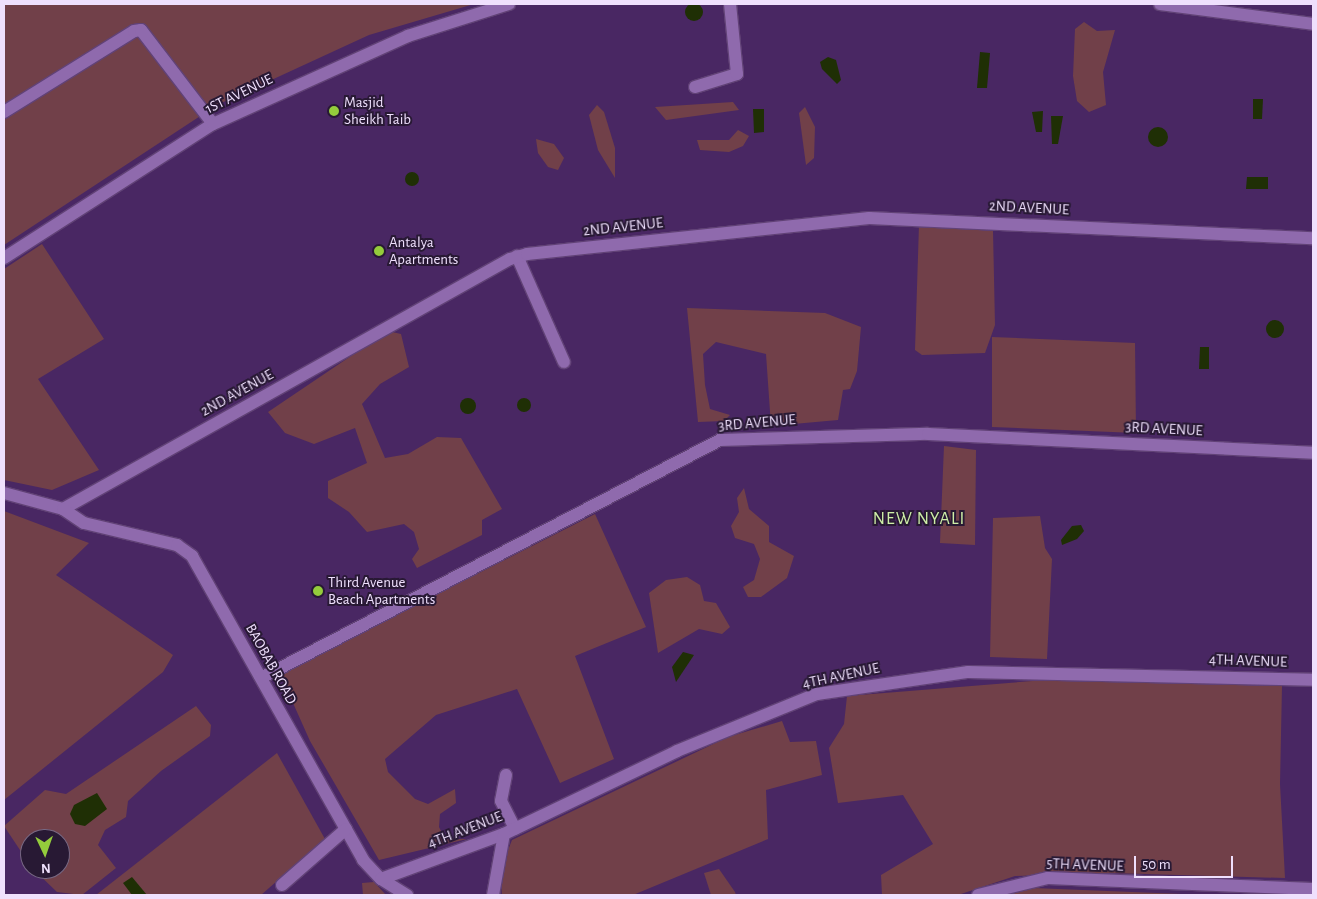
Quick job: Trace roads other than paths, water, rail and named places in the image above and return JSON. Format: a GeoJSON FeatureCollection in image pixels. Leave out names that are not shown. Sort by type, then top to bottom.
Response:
{"type":"FeatureCollection","features":[{"type":"Feature","properties":{"kind":"street","name":"1ST AVENUE"},"geometry":{"type":"LineString","coordinates":[[4,258],[213,124],[408,36],[509,4]]}},
{"type":"Feature","properties":{"kind":"street"},"geometry":{"type":"LineString","coordinates":[[694,87],[737,74],[730,4]]}},
{"type":"Feature","properties":{"kind":"street"},"geometry":{"type":"LineString","coordinates":[[1160,4],[1313,24]]}},
{"type":"Feature","properties":{"kind":"street"},"geometry":{"type":"LineString","coordinates":[[4,112],[134,31],[141,30],[213,124]]}},
{"type":"Feature","properties":{"kind":"street","name":"2ND AVENUE"},"geometry":{"type":"LineString","coordinates":[[63,509],[517,256],[869,218],[1313,238]]}},
{"type":"Feature","properties":{"kind":"street"},"geometry":{"type":"LineString","coordinates":[[517,256],[564,362]]}},
{"type":"Feature","properties":{"kind":"street","name":"3RD AVENUE"},"geometry":{"type":"LineString","coordinates":[[261,678],[720,440],[928,434],[1313,453]]}},
{"type":"Feature","properties":{"kind":"street"},"geometry":{"type":"LineString","coordinates":[[4,493],[63,509]]}},
{"type":"Feature","properties":{"kind":"street","name":"BAOBAB ROAD"},"geometry":{"type":"LineString","coordinates":[[63,509],[89,525],[186,550],[261,678],[363,860],[382,879],[407,895]]}},
{"type":"Feature","properties":{"kind":"street","name":"4TH AVENUE"},"geometry":{"type":"LineString","coordinates":[[382,879],[516,829],[677,751],[818,694],[968,672],[1313,680]]}},
{"type":"Feature","properties":{"kind":"street"},"geometry":{"type":"LineString","coordinates":[[506,775],[501,801],[516,829]]}},
{"type":"Feature","properties":{"kind":"street"},"geometry":{"type":"LineString","coordinates":[[282,885],[346,828]]}},
{"type":"Feature","properties":{"kind":"street"},"geometry":{"type":"LineString","coordinates":[[493,895],[504,834]]}},
{"type":"Feature","properties":{"kind":"street","name":"5TH AVENUE"},"geometry":{"type":"LineString","coordinates":[[978,895],[1048,878],[1313,889]]}},
{"type":"Feature","properties":{"kind":"place","name":"Masjid Sheikh Taib"},"geometry":{"type":"Point","coordinates":[334,111]}},
{"type":"Feature","properties":{"kind":"place","name":"Antalya Apartments"},"geometry":{"type":"Point","coordinates":[379,251]}},
{"type":"Feature","properties":{"kind":"place","name":"Third Avenue Beach Apartments"},"geometry":{"type":"Point","coordinates":[318,591]}},
{"type":"Feature","properties":{"kind":"district","name":"NEW NYALI"},"geometry":{"type":"Point","coordinates":[919,519]}}]}
